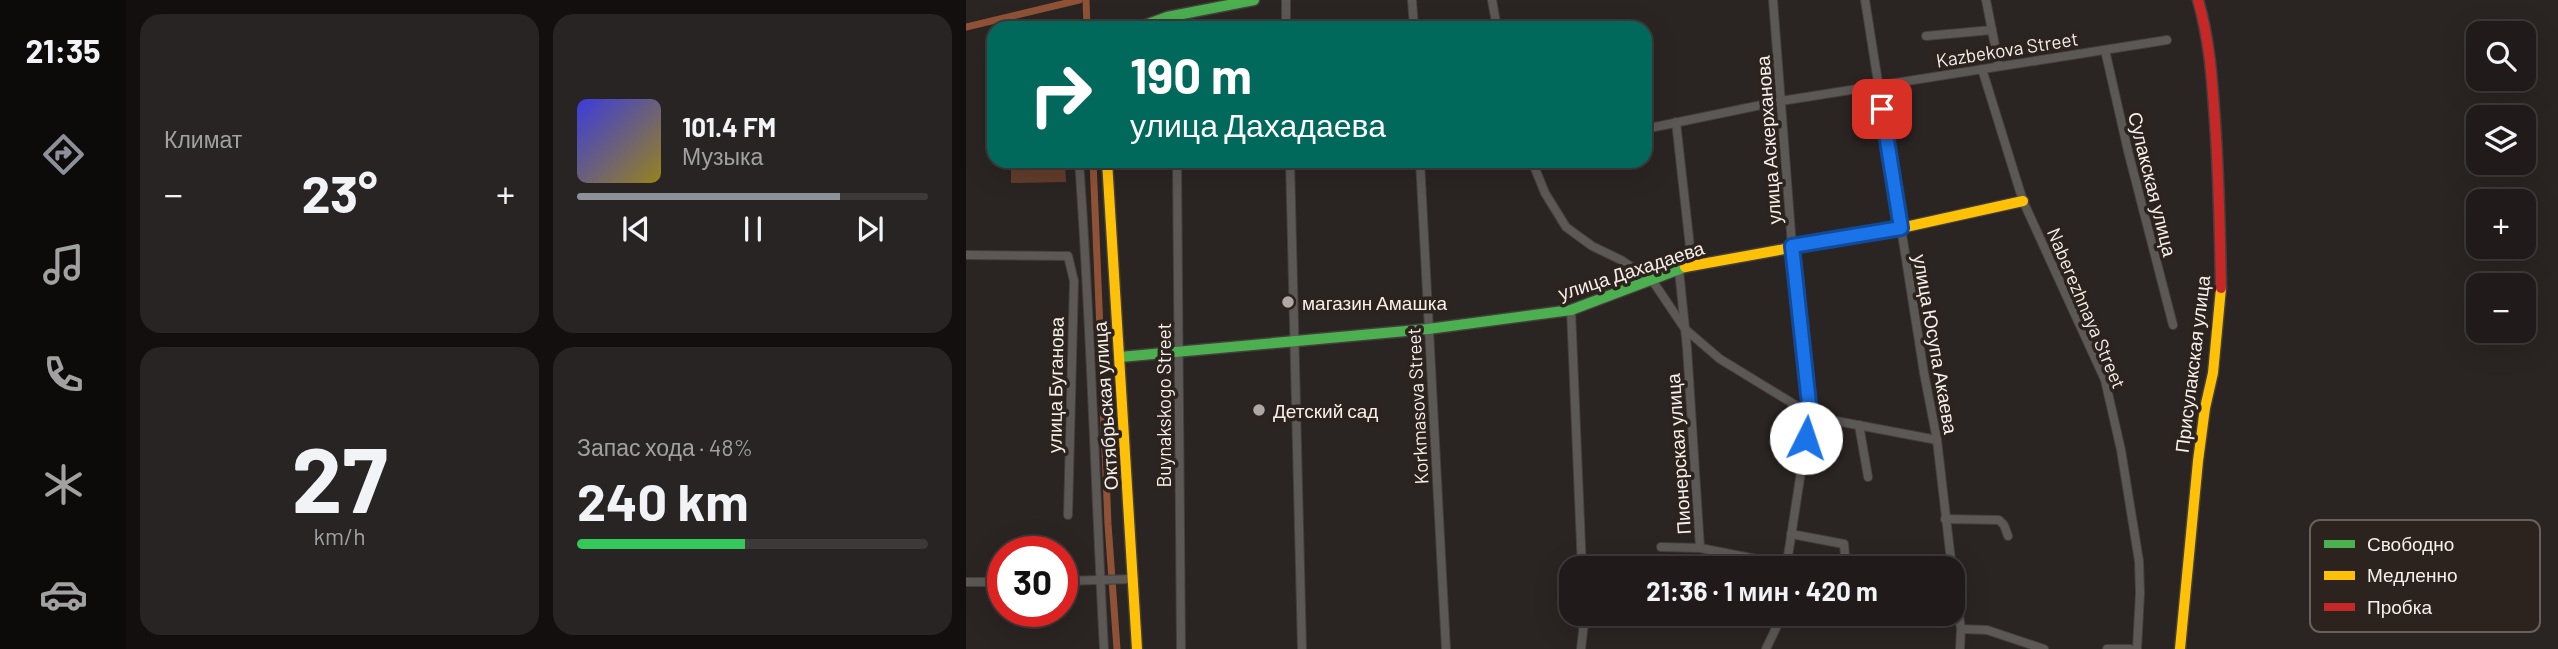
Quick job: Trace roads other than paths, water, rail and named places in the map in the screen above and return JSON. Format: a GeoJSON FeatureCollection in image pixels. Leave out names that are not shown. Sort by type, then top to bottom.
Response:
{"type":"FeatureCollection","features":[{"type":"Feature","properties":{"kind":"street"},"geometry":{"type":"LineString","coordinates":[[1176,21],[1254,0]]}},
{"type":"Feature","properties":{"kind":"street"},"geometry":{"type":"LineString","coordinates":[[1286,0],[1286,21]]}},
{"type":"Feature","properties":{"kind":"street"},"geometry":{"type":"LineString","coordinates":[[1412,0],[1414,21]]}},
{"type":"Feature","properties":{"kind":"street"},"geometry":{"type":"LineString","coordinates":[[1492,0],[1496,21]]}},
{"type":"Feature","properties":{"kind":"street","name":"улица Аскерханова"},"geometry":{"type":"LineString","coordinates":[[1773,0],[1792,246],[1810,413],[1788,556]]}},
{"type":"Feature","properties":{"kind":"street","name":"улица Юсупа Акаева"},"geometry":{"type":"LineString","coordinates":[[1865,0],[1937,440],[1950,556]]}},
{"type":"Feature","properties":{"kind":"street"},"geometry":{"type":"LineString","coordinates":[[1986,0],[1999,66]]}},
{"type":"Feature","properties":{"kind":"street","name":"Присулакская улица"},"geometry":{"type":"LineString","coordinates":[[2180,649],[2198,461],[2213,373],[2221,290],[2213,92],[2208,35],[2198,0]]}},
{"type":"Feature","properties":{"kind":"street"},"geometry":{"type":"LineString","coordinates":[[1926,36],[1993,30]]}},
{"type":"Feature","properties":{"kind":"street","name":"Kazbekova Street"},"geometry":{"type":"LineString","coordinates":[[1652,127],[1781,101],[2167,40]]}},
{"type":"Feature","properties":{"kind":"street","name":"Сулакская улица"},"geometry":{"type":"LineString","coordinates":[[2105,50],[2173,325]]}},
{"type":"Feature","properties":{"kind":"street","name":"Naberezhnaya Street"},"geometry":{"type":"LineString","coordinates":[[1982,69],[2023,201],[2105,380],[2121,450],[2139,561],[2137,649]]}},
{"type":"Feature","properties":{"kind":"street"},"geometry":{"type":"LineString","coordinates":[[1676,122],[1692,265]]}},
{"type":"Feature","properties":{"kind":"street"},"geometry":{"type":"LineString","coordinates":[[1079,168],[1092,365],[1104,649]]}},
{"type":"Feature","properties":{"kind":"street","name":"Октябрьская улица"},"geometry":{"type":"LineString","coordinates":[[1107,168],[1137,649]]}},
{"type":"Feature","properties":{"kind":"street","name":"Buynakskogo Street"},"geometry":{"type":"LineString","coordinates":[[1177,168],[1181,649]]}},
{"type":"Feature","properties":{"kind":"street"},"geometry":{"type":"LineString","coordinates":[[1290,168],[1303,649]]}},
{"type":"Feature","properties":{"kind":"street","name":"Korkmasova Street"},"geometry":{"type":"LineString","coordinates":[[1420,168],[1446,649]]}},
{"type":"Feature","properties":{"kind":"street"},"geometry":{"type":"LineString","coordinates":[[1535,168],[1545,192],[1566,227],[1592,246],[1621,260],[1652,280],[1685,329],[1720,359],[1815,417],[1937,440]]}},
{"type":"Feature","properties":{"kind":"street","name":"улица Дахадаева"},"geometry":{"type":"LineString","coordinates":[[1120,357],[1428,329],[1571,310],[1692,265],[1901,228],[2023,201]]}},
{"type":"Feature","properties":{"kind":"street","name":"улица Буганова"},"geometry":{"type":"LineString","coordinates":[[966,255],[1068,256],[1074,281],[1068,515]]}},
{"type":"Feature","properties":{"kind":"street","name":"Пионерская улица"},"geometry":{"type":"LineString","coordinates":[[1679,270],[1700,548],[1737,556]]}},
{"type":"Feature","properties":{"kind":"street"},"geometry":{"type":"LineString","coordinates":[[1571,310],[1582,556]]}},
{"type":"Feature","properties":{"kind":"street"},"geometry":{"type":"LineString","coordinates":[[1858,425],[1868,477]]}},
{"type":"Feature","properties":{"kind":"street"},"geometry":{"type":"LineString","coordinates":[[1945,519],[1999,520],[2008,536]]}},
{"type":"Feature","properties":{"kind":"street"},"geometry":{"type":"LineString","coordinates":[[1791,534],[1844,544],[1845,556]]}},
{"type":"Feature","properties":{"kind":"street"},"geometry":{"type":"LineString","coordinates":[[1661,547],[1700,548]]}},
{"type":"Feature","properties":{"kind":"street"},"geometry":{"type":"LineString","coordinates":[[1078,581],[1134,579]]}},
{"type":"Feature","properties":{"kind":"street"},"geometry":{"type":"LineString","coordinates":[[966,582],[987,582]]}},
{"type":"Feature","properties":{"kind":"street"},"geometry":{"type":"LineString","coordinates":[[1581,649],[1584,626]]}},
{"type":"Feature","properties":{"kind":"street"},"geometry":{"type":"LineString","coordinates":[[1766,649],[1776,626]]}},
{"type":"Feature","properties":{"kind":"street"},"geometry":{"type":"LineString","coordinates":[[1960,649],[1961,626]]}},
{"type":"Feature","properties":{"kind":"street"},"geometry":{"type":"LineString","coordinates":[[1961,629],[1987,630],[2044,649]]}},
{"type":"Feature","properties":{"kind":"street"},"geometry":{"type":"LineString","coordinates":[[2107,649],[2130,649]]}},
{"type":"Feature","properties":{"kind":"waterway"},"geometry":{"type":"LineString","coordinates":[[991,21],[1079,0]]}},
{"type":"Feature","properties":{"kind":"waterway"},"geometry":{"type":"LineString","coordinates":[[1086,0],[1087,21]]}},
{"type":"Feature","properties":{"kind":"waterway"},"geometry":{"type":"LineString","coordinates":[[966,27],[987,22]]}},
{"type":"Feature","properties":{"kind":"waterway"},"geometry":{"type":"LineString","coordinates":[[1093,168],[1108,524],[1117,649]]}},
{"type":"Feature","properties":{"kind":"place","name":"магазин Амашка"},"geometry":{"type":"Point","coordinates":[1288,302]}},
{"type":"Feature","properties":{"kind":"place","name":"Детский сад"},"geometry":{"type":"Point","coordinates":[1259,410]}}]}
